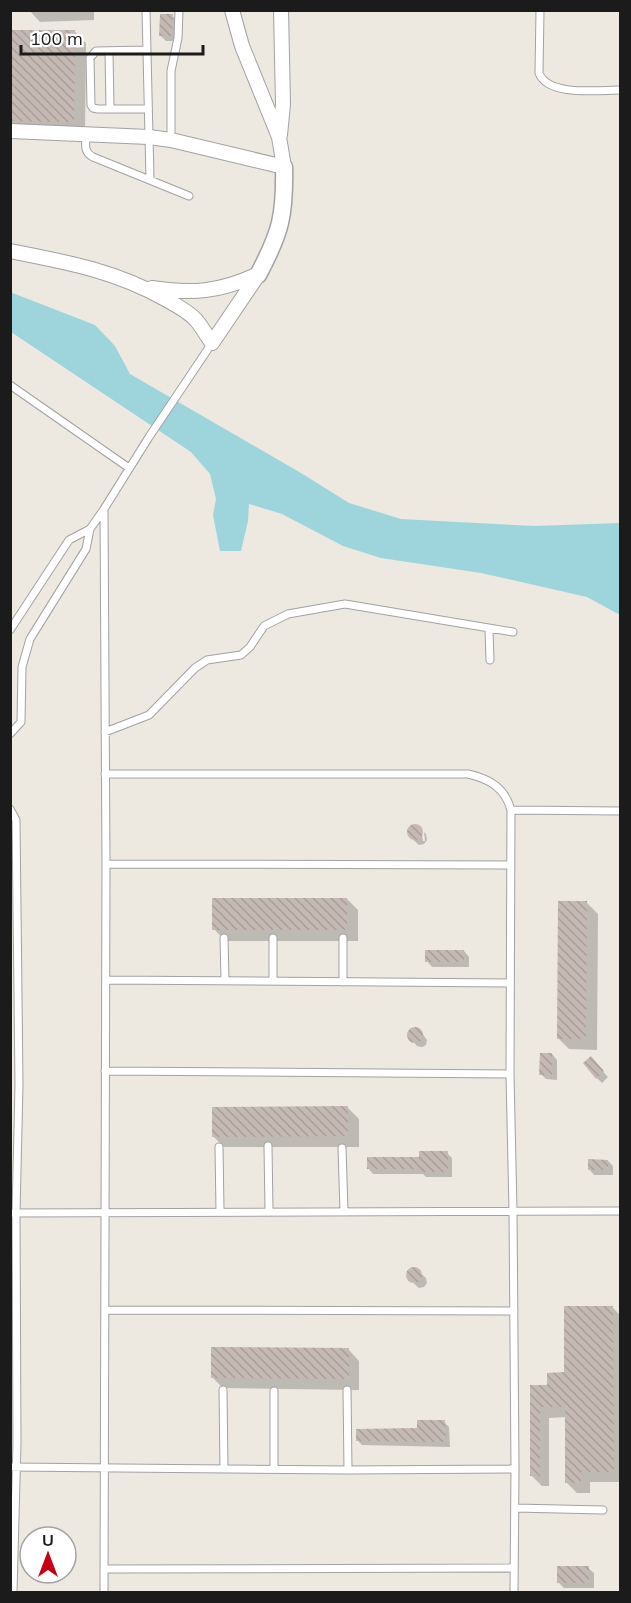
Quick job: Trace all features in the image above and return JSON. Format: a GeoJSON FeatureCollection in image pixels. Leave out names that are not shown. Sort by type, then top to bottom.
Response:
{"type":"FeatureCollection","features":[{"type":"Feature","properties":{"kind":"street"},"geometry":{"type":"LineString","coordinates":[[10,251],[94,270],[144,287],[183,309],[197,321],[212,343],[258,274],[273,247],[281,224],[285,200],[284,167],[279,138],[242,46],[232,10]]}},
{"type":"Feature","properties":{"kind":"street"},"geometry":{"type":"LineString","coordinates":[[279,138],[283,104],[281,10]]}},
{"type":"Feature","properties":{"kind":"street"},"geometry":{"type":"LineString","coordinates":[[10,131],[149,137],[171,140],[284,167]]}},
{"type":"Feature","properties":{"kind":"street"},"geometry":{"type":"LineString","coordinates":[[144,287],[192,292],[215,290],[237,284],[258,274]]}},
{"type":"Feature","properties":{"kind":"lane"},"geometry":{"type":"LineString","coordinates":[[146,10],[150,179]]}},
{"type":"Feature","properties":{"kind":"lane"},"geometry":{"type":"LineString","coordinates":[[171,140],[171,71],[178,38],[179,10]]}},
{"type":"Feature","properties":{"kind":"lane"},"geometry":{"type":"LineString","coordinates":[[540,10],[539,73],[542,80],[554,88],[565,90],[621,90]]}},
{"type":"Feature","properties":{"kind":"lane"},"geometry":{"type":"LineString","coordinates":[[146,50],[92,53],[90,58],[91,105],[98,109],[148,110]]}},
{"type":"Feature","properties":{"kind":"lane"},"geometry":{"type":"LineString","coordinates":[[109,51],[110,109]]}},
{"type":"Feature","properties":{"kind":"lane"},"geometry":{"type":"LineString","coordinates":[[86,135],[85,149],[88,154],[189,196]]}},
{"type":"Feature","properties":{"kind":"lane"},"geometry":{"type":"LineString","coordinates":[[10,734],[21,722],[22,667],[30,639],[86,549],[90,529],[212,343]]}},
{"type":"Feature","properties":{"kind":"lane"},"geometry":{"type":"LineString","coordinates":[[10,385],[129,468]]}},
{"type":"Feature","properties":{"kind":"lane"},"geometry":{"type":"LineString","coordinates":[[104,509],[106,864],[104,1593]]}},
{"type":"Feature","properties":{"kind":"lane"},"geometry":{"type":"LineString","coordinates":[[10,630],[69,540],[90,529]]}},
{"type":"Feature","properties":{"kind":"lane"},"geometry":{"type":"LineString","coordinates":[[105,732],[149,715],[195,668],[207,660],[241,655],[250,647],[264,626],[288,614],[345,604],[513,632]]}},
{"type":"Feature","properties":{"kind":"lane"},"geometry":{"type":"LineString","coordinates":[[489,628],[490,660]]}},
{"type":"Feature","properties":{"kind":"lane"},"geometry":{"type":"LineString","coordinates":[[10,722],[21,722]]}},
{"type":"Feature","properties":{"kind":"lane"},"geometry":{"type":"LineString","coordinates":[[105,774],[468,774],[482,777],[497,786],[508,798],[511,810],[510,1074],[514,1311],[514,1593]]}},
{"type":"Feature","properties":{"kind":"lane"},"geometry":{"type":"LineString","coordinates":[[10,809],[13,820],[19,1085],[13,1213],[13,1593]]}},
{"type":"Feature","properties":{"kind":"lane"},"geometry":{"type":"LineString","coordinates":[[511,810],[621,810]]}},
{"type":"Feature","properties":{"kind":"lane"},"geometry":{"type":"LineString","coordinates":[[106,864],[510,865]]}},
{"type":"Feature","properties":{"kind":"lane"},"geometry":{"type":"LineString","coordinates":[[224,938],[225,981]]}},
{"type":"Feature","properties":{"kind":"lane"},"geometry":{"type":"LineString","coordinates":[[273,938],[273,981]]}},
{"type":"Feature","properties":{"kind":"lane"},"geometry":{"type":"LineString","coordinates":[[344,938],[344,982]]}},
{"type":"Feature","properties":{"kind":"lane"},"geometry":{"type":"LineString","coordinates":[[105,980],[510,983]]}},
{"type":"Feature","properties":{"kind":"lane"},"geometry":{"type":"LineString","coordinates":[[105,1071],[510,1074]]}},
{"type":"Feature","properties":{"kind":"lane"},"geometry":{"type":"LineString","coordinates":[[268,1146],[269,1211]]}},
{"type":"Feature","properties":{"kind":"lane"},"geometry":{"type":"LineString","coordinates":[[219,1147],[220,1211]]}},
{"type":"Feature","properties":{"kind":"lane"},"geometry":{"type":"LineString","coordinates":[[342,1148],[344,1211]]}},
{"type":"Feature","properties":{"kind":"lane"},"geometry":{"type":"LineString","coordinates":[[13,1213],[621,1210]]}},
{"type":"Feature","properties":{"kind":"lane"},"geometry":{"type":"LineString","coordinates":[[105,1310],[514,1311]]}},
{"type":"Feature","properties":{"kind":"lane"},"geometry":{"type":"LineString","coordinates":[[223,1390],[224,1469]]}},
{"type":"Feature","properties":{"kind":"lane"},"geometry":{"type":"LineString","coordinates":[[347,1390],[348,1470]]}},
{"type":"Feature","properties":{"kind":"lane"},"geometry":{"type":"LineString","coordinates":[[274,1391],[274,1469]]}},
{"type":"Feature","properties":{"kind":"lane"},"geometry":{"type":"LineString","coordinates":[[13,1467],[515,1469]]}},
{"type":"Feature","properties":{"kind":"lane"},"geometry":{"type":"LineString","coordinates":[[515,1508],[603,1510]]}},
{"type":"Feature","properties":{"kind":"lane"},"geometry":{"type":"LineString","coordinates":[[104,1569],[513,1568]]}},
{"type":"Feature","properties":{"kind":"water"},"geometry":{"type":"Polygon","coordinates":[[[10,292],[95,325],[115,346],[130,374],[349,503],[401,519],[534,526],[620,523],[620,615],[587,597],[481,573],[381,558],[343,546],[282,514],[249,504],[248,521],[241,551],[220,551],[213,515],[216,499],[210,474],[191,452],[11,332],[10,292]]]}},
{"type":"Feature","properties":{"kind":"building"},"geometry":{"type":"Polygon","coordinates":[[[160,14],[173,14],[172,36],[159,36],[160,14]]]}},
{"type":"Feature","properties":{"kind":"building"},"geometry":{"type":"Polygon","coordinates":[[[10,30],[75,30],[74,122],[10,121],[10,30]]]}},
{"type":"Feature","properties":{"kind":"building"},"geometry":{"type":"Polygon","coordinates":[[[412,824],[418,824],[423,832],[421,838],[412,840],[407,835],[407,829],[412,824]]]}},
{"type":"Feature","properties":{"kind":"building"},"geometry":{"type":"Polygon","coordinates":[[[212,898],[347,898],[347,930],[212,930],[212,898]]]}},
{"type":"Feature","properties":{"kind":"building"},"geometry":{"type":"Polygon","coordinates":[[[558,901],[587,901],[586,1039],[557,1039],[558,901]]]}},
{"type":"Feature","properties":{"kind":"building"},"geometry":{"type":"Polygon","coordinates":[[[425,950],[464,950],[464,962],[425,962],[425,950]]]}},
{"type":"Feature","properties":{"kind":"building"},"geometry":{"type":"Polygon","coordinates":[[[412,1027],[418,1027],[423,1035],[421,1041],[412,1043],[407,1038],[407,1032],[412,1027]]]}},
{"type":"Feature","properties":{"kind":"building"},"geometry":{"type":"Polygon","coordinates":[[[540,1053],[552,1053],[552,1075],[539,1075],[540,1053]]]}},
{"type":"Feature","properties":{"kind":"building"},"geometry":{"type":"Polygon","coordinates":[[[591,1056],[604,1071],[596,1079],[583,1063],[591,1056]]]}},
{"type":"Feature","properties":{"kind":"building"},"geometry":{"type":"Polygon","coordinates":[[[348,1106],[348,1136],[212,1137],[212,1107],[348,1106]]]}},
{"type":"Feature","properties":{"kind":"building"},"geometry":{"type":"Polygon","coordinates":[[[419,1151],[448,1151],[448,1172],[419,1172],[419,1169],[367,1169],[367,1157],[419,1157],[419,1151]]]}},
{"type":"Feature","properties":{"kind":"building"},"geometry":{"type":"Polygon","coordinates":[[[588,1159],[608,1160],[608,1170],[588,1170],[588,1159]]]}},
{"type":"Feature","properties":{"kind":"building"},"geometry":{"type":"Polygon","coordinates":[[[411,1267],[417,1267],[422,1275],[420,1281],[411,1283],[406,1278],[406,1272],[411,1267]]]}},
{"type":"Feature","properties":{"kind":"building"},"geometry":{"type":"Polygon","coordinates":[[[564,1306],[613,1306],[614,1472],[581,1472],[581,1483],[565,1483],[565,1407],[540,1407],[540,1476],[530,1476],[530,1385],[547,1385],[547,1373],[564,1372],[564,1306]]]}},
{"type":"Feature","properties":{"kind":"building"},"geometry":{"type":"Polygon","coordinates":[[[211,1347],[349,1348],[349,1379],[211,1378],[211,1347]]]}},
{"type":"Feature","properties":{"kind":"building"},"geometry":{"type":"Polygon","coordinates":[[[417,1420],[445,1420],[446,1442],[356,1441],[356,1429],[417,1428],[417,1420]]]}},
{"type":"Feature","properties":{"kind":"building"},"geometry":{"type":"Polygon","coordinates":[[[557,1566],[589,1566],[589,1583],[557,1583],[557,1566]]]}}]}
